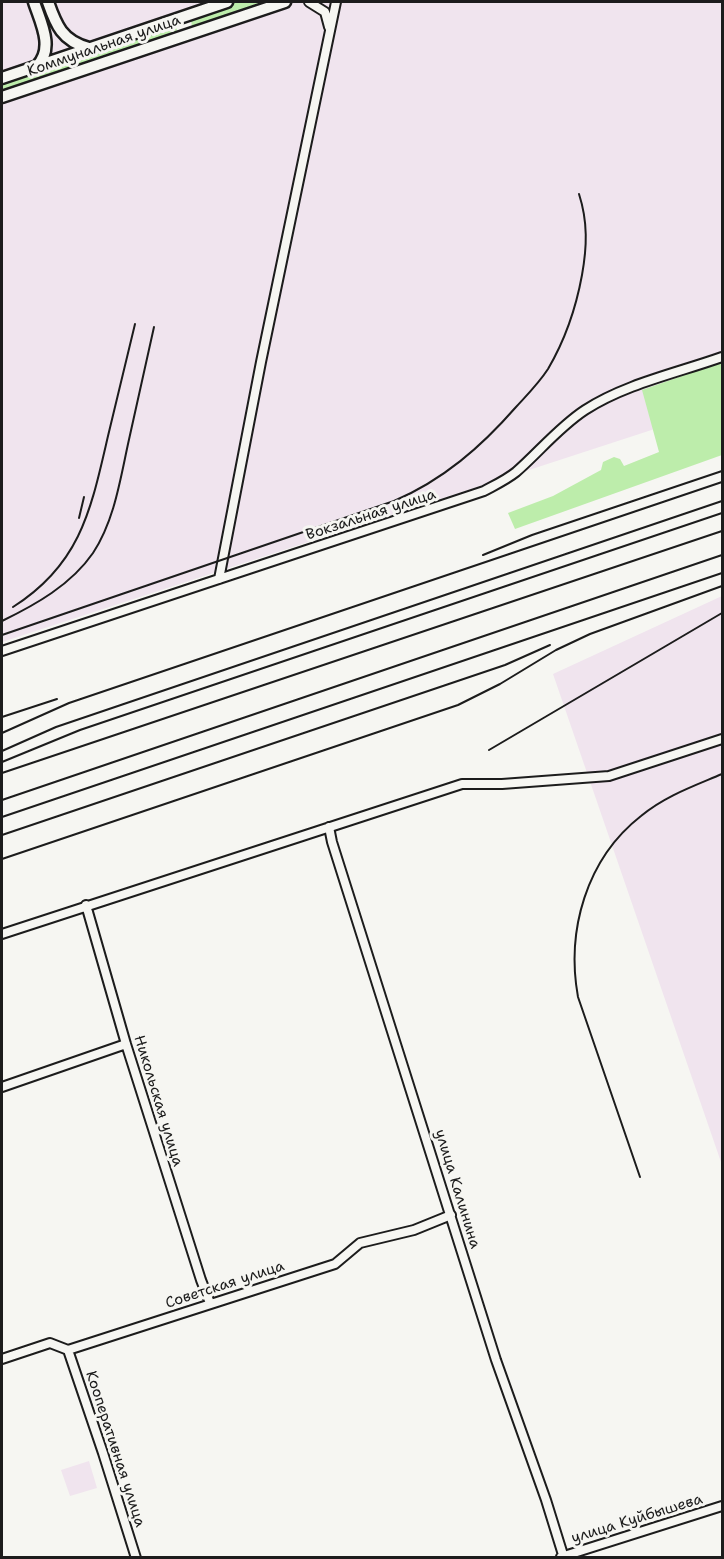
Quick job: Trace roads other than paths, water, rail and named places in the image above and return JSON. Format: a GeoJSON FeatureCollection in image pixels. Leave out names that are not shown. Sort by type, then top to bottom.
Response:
{"type":"FeatureCollection","features":[{"type":"Feature","properties":{"kind":"main road"},"geometry":{"type":"LineString","coordinates":[[34,2],[46,40],[44,56],[37,66]]}},
{"type":"Feature","properties":{"kind":"main road"},"geometry":{"type":"LineString","coordinates":[[48,2],[61,33],[75,44],[89,48]]}},
{"type":"Feature","properties":{"kind":"main road","name":"Коммунальная улица"},"geometry":{"type":"LineString","coordinates":[[2,78],[226,2]]}},
{"type":"Feature","properties":{"kind":"main road","name":"Коммунальная улица"},"geometry":{"type":"LineString","coordinates":[[2,97],[285,2]]}},
{"type":"Feature","properties":{"kind":"main road"},"geometry":{"type":"LineString","coordinates":[[181,17],[187,34]]}},
{"type":"Feature","properties":{"kind":"street"},"geometry":{"type":"LineString","coordinates":[[309,2],[324,12],[329,28]]}},
{"type":"Feature","properties":{"kind":"street"},"geometry":{"type":"LineString","coordinates":[[219,579],[261,362],[336,2]]}},
{"type":"Feature","properties":{"kind":"street","name":"Вокзальная улица"},"geometry":{"type":"LineString","coordinates":[[2,651],[484,491],[515,472],[572,419],[604,399],[723,357]]}},
{"type":"Feature","properties":{"kind":"street"},"geometry":{"type":"LineString","coordinates":[[2,934],[462,784],[502,784],[609,776],[723,739]]}},
{"type":"Feature","properties":{"kind":"street","name":"улица Калинина"},"geometry":{"type":"LineString","coordinates":[[329,827],[496,1360],[546,1500],[562,1557]]}},
{"type":"Feature","properties":{"kind":"street","name":"Никольская улица"},"geometry":{"type":"LineString","coordinates":[[86,905],[126,1044],[210,1303]]}},
{"type":"Feature","properties":{"kind":"street"},"geometry":{"type":"LineString","coordinates":[[2,1087],[126,1044]]}},
{"type":"Feature","properties":{"kind":"street","name":"Советская улица"},"geometry":{"type":"LineString","coordinates":[[2,1359],[50,1343],[68,1350],[335,1264],[360,1243],[414,1230],[451,1215]]}},
{"type":"Feature","properties":{"kind":"street","name":"Кооперативная улица"},"geometry":{"type":"LineString","coordinates":[[68,1350],[136,1557]]}},
{"type":"Feature","properties":{"kind":"street","name":"улица Куйбышева"},"geometry":{"type":"LineString","coordinates":[[562,1557],[723,1506]]}},
{"type":"Feature","properties":{"kind":"railway"},"geometry":{"type":"LineString","coordinates":[[2,635],[394,501],[445,473],[503,422],[541,379],[560,347],[573,312],[584,265],[585,225],[579,194]]}},
{"type":"Feature","properties":{"kind":"railway"},"geometry":{"type":"LineString","coordinates":[[13,607],[36,590],[54,572],[80,533],[96,487],[135,324]]}},
{"type":"Feature","properties":{"kind":"railway"},"geometry":{"type":"LineString","coordinates":[[2,621],[52,593],[74,575],[100,541],[119,486],[154,327]]}},
{"type":"Feature","properties":{"kind":"railway"},"geometry":{"type":"LineString","coordinates":[[483,555],[532,535],[722,471]]}},
{"type":"Feature","properties":{"kind":"railway"},"geometry":{"type":"LineString","coordinates":[[2,733],[69,703],[722,482]]}},
{"type":"Feature","properties":{"kind":"railway"},"geometry":{"type":"LineString","coordinates":[[79,518],[84,497]]}},
{"type":"Feature","properties":{"kind":"railway"},"geometry":{"type":"LineString","coordinates":[[2,751],[56,727],[722,501]]}},
{"type":"Feature","properties":{"kind":"railway"},"geometry":{"type":"LineString","coordinates":[[2,762],[80,730],[722,513]]}},
{"type":"Feature","properties":{"kind":"railway"},"geometry":{"type":"LineString","coordinates":[[2,773],[722,531]]}},
{"type":"Feature","properties":{"kind":"railway"},"geometry":{"type":"LineString","coordinates":[[2,800],[722,555]]}},
{"type":"Feature","properties":{"kind":"railway"},"geometry":{"type":"LineString","coordinates":[[2,817],[722,573]]}},
{"type":"Feature","properties":{"kind":"railway"},"geometry":{"type":"LineString","coordinates":[[2,859],[458,705],[500,684],[556,650],[590,634],[722,586]]}},
{"type":"Feature","properties":{"kind":"railway"},"geometry":{"type":"LineString","coordinates":[[489,750],[722,613]]}},
{"type":"Feature","properties":{"kind":"railway"},"geometry":{"type":"LineString","coordinates":[[2,835],[505,665],[550,645]]}},
{"type":"Feature","properties":{"kind":"railway"},"geometry":{"type":"LineString","coordinates":[[2,717],[57,699]]}},
{"type":"Feature","properties":{"kind":"railway"},"geometry":{"type":"LineString","coordinates":[[640,1177],[578,997],[575,972],[578,922],[584,898],[594,875],[606,853],[622,833],[660,803],[722,774]]}}]}
